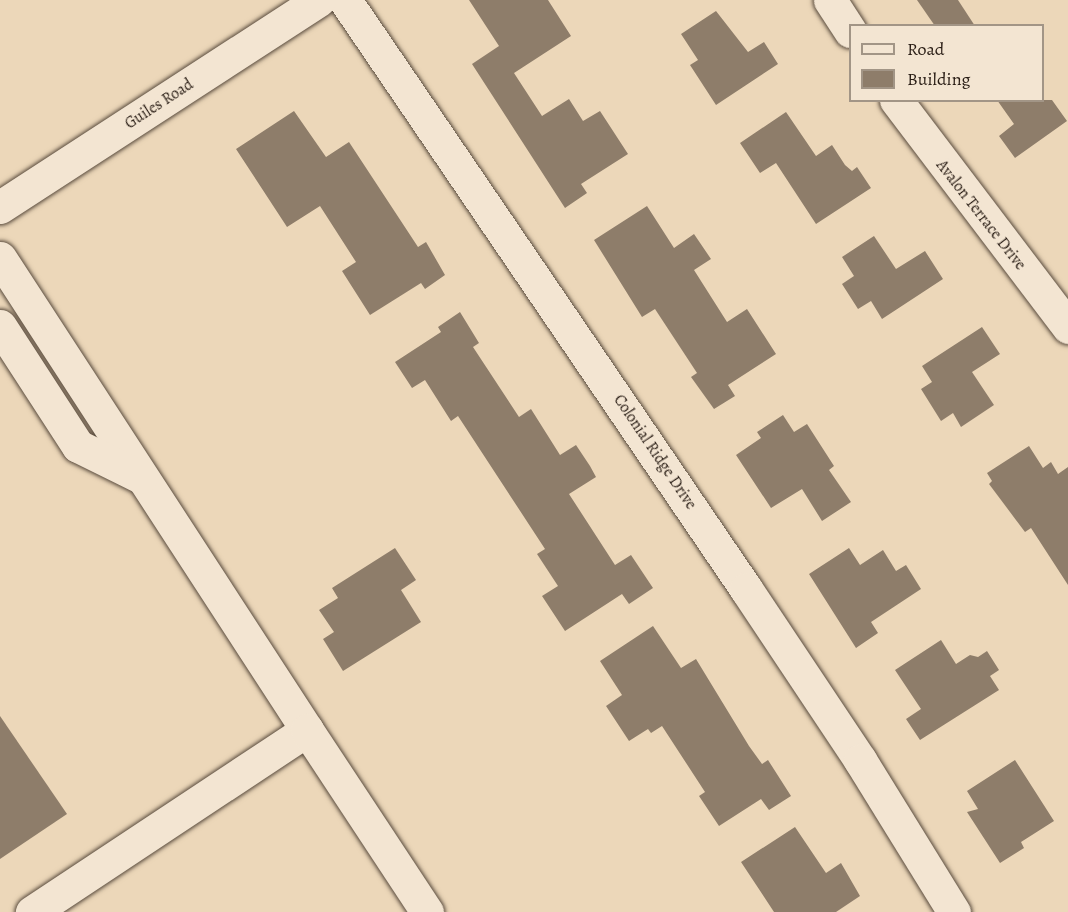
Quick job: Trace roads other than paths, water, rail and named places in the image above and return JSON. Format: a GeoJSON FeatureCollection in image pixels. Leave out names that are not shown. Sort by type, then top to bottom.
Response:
{"type":"FeatureCollection","features":[{"type":"Feature","properties":{"kind":"street","name":"Guiles Road"},"geometry":{"type":"LineString","coordinates":[[0,207],[319,0]]}},
{"type":"Feature","properties":{"kind":"street","name":"Colonial Ridge Drive"},"geometry":{"type":"LineString","coordinates":[[345,0],[541,281],[778,636],[954,912]]}},
{"type":"Feature","properties":{"kind":"street"},"geometry":{"type":"LineString","coordinates":[[830,0],[849,29]]}},
{"type":"Feature","properties":{"kind":"street","name":"Avalon Terrace Drive"},"geometry":{"type":"LineString","coordinates":[[898,102],[1068,327]]}},
{"type":"Feature","properties":{"kind":"street"},"geometry":{"type":"LineString","coordinates":[[0,258],[427,912]]}},
{"type":"Feature","properties":{"kind":"street"},"geometry":{"type":"LineString","coordinates":[[0,326],[78,446],[143,478]]}},
{"type":"Feature","properties":{"kind":"street"},"geometry":{"type":"LineString","coordinates":[[46,396],[76,375]]}},
{"type":"Feature","properties":{"kind":"street"},"geometry":{"type":"LineString","coordinates":[[32,912],[307,730]]}}]}
